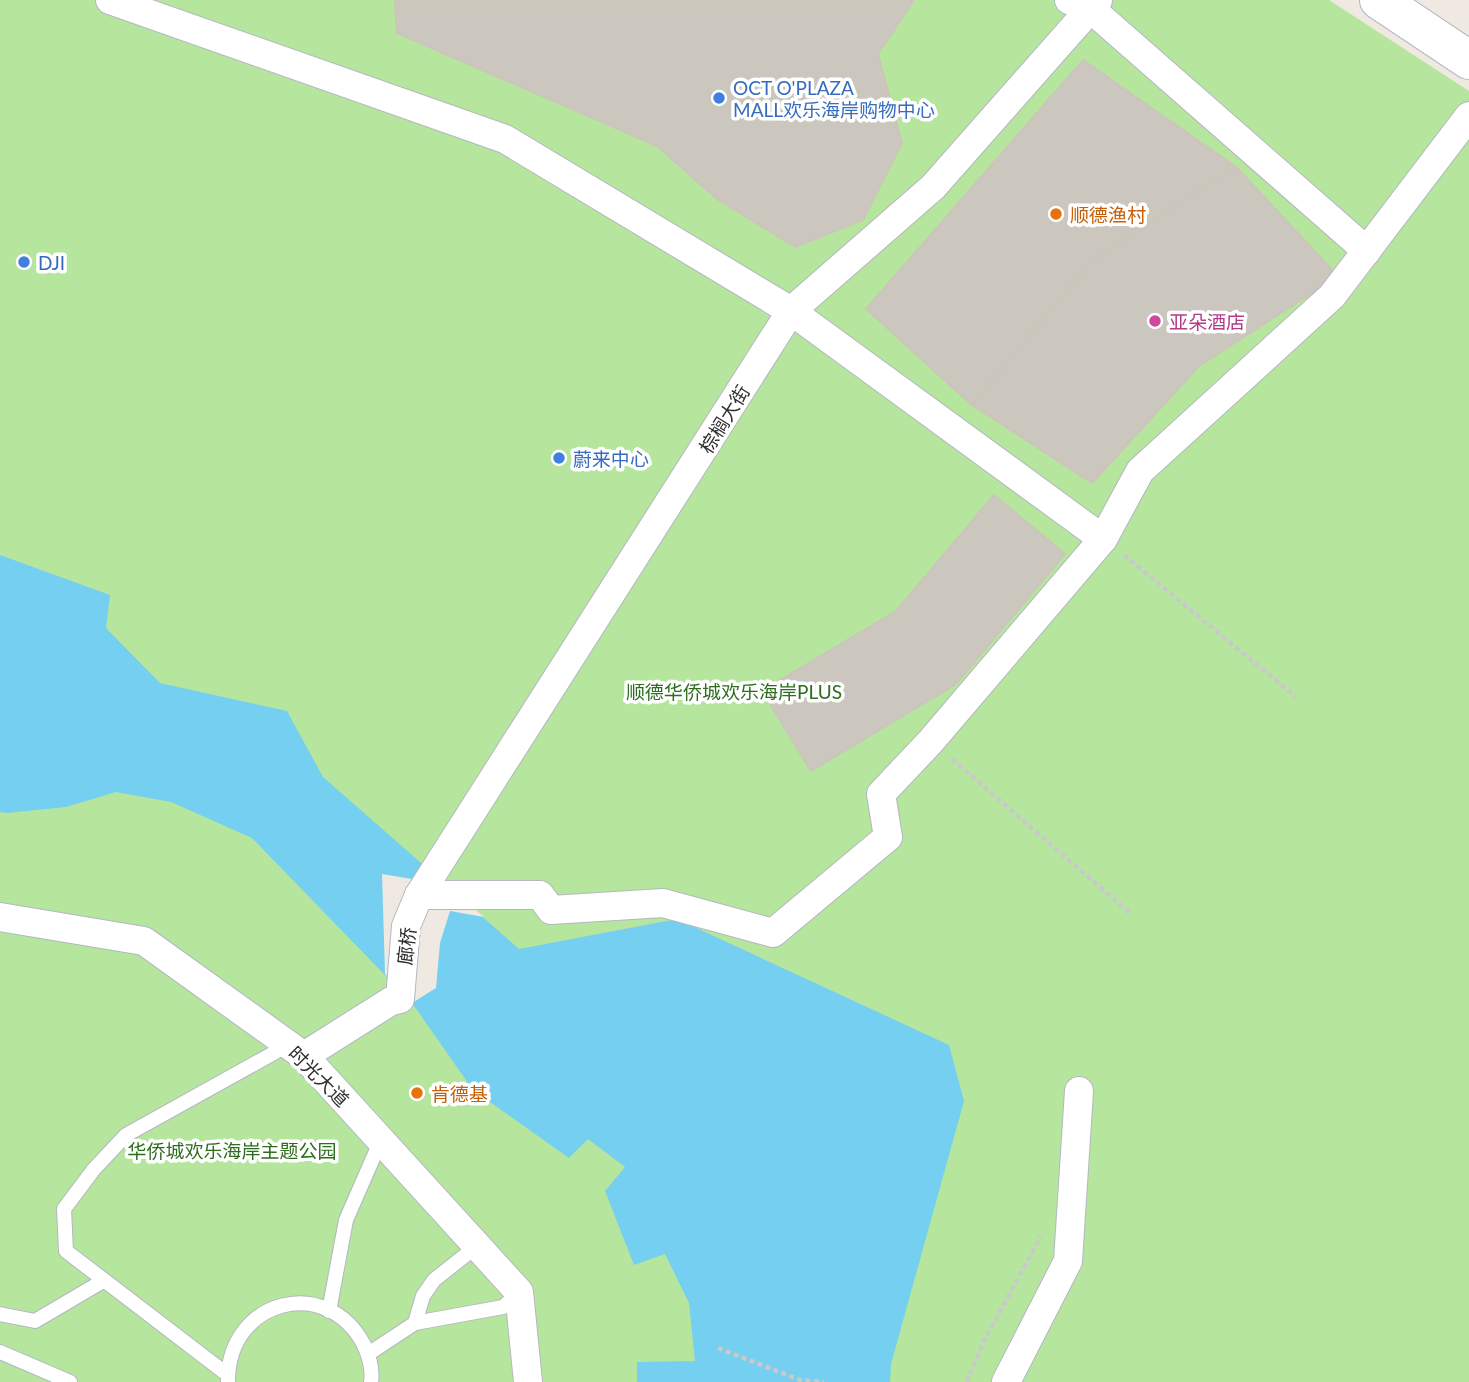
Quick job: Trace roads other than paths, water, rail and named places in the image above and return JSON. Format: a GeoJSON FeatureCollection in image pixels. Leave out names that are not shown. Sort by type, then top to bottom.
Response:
{"type":"FeatureCollection","features":[{"type":"Feature","properties":{"kind":"street"},"geometry":{"type":"LineString","coordinates":[[110,0],[505,139],[791,311],[1104,539]]}},
{"type":"Feature","properties":{"kind":"street"},"geometry":{"type":"LineString","coordinates":[[1379,0],[1469,60]]}},
{"type":"Feature","properties":{"kind":"street"},"geometry":{"type":"LineString","coordinates":[[1086,3],[1367,251]]}},
{"type":"Feature","properties":{"kind":"street","name":"棕榈大街"},"geometry":{"type":"LineString","coordinates":[[419,895],[791,311],[933,187],[1086,3]]}},
{"type":"Feature","properties":{"kind":"street"},"geometry":{"type":"LineString","coordinates":[[419,895],[540,895],[551,910],[663,903],[774,933],[888,837],[881,794],[931,741],[1104,539],[1140,471],[1332,296],[1469,116]]}},
{"type":"Feature","properties":{"kind":"street","name":"廊桥"},"geometry":{"type":"LineString","coordinates":[[296,1050],[391,1001],[400,999],[406,926],[419,895]]}},
{"type":"Feature","properties":{"kind":"street","name":"时光大道"},"geometry":{"type":"LineString","coordinates":[[0,917],[144,941],[296,1050],[519,1292]]}},
{"type":"Feature","properties":{"kind":"street"},"geometry":{"type":"LineString","coordinates":[[1006,1382],[1068,1261],[1079,1091]]}},
{"type":"Feature","properties":{"kind":"street"},"geometry":{"type":"LineString","coordinates":[[519,1292],[527,1373]]}},
{"type":"Feature","properties":{"kind":"lane"},"geometry":{"type":"LineString","coordinates":[[228,1379],[66,1251],[64,1209],[126,1135],[296,1050]]}},
{"type":"Feature","properties":{"kind":"lane"},"geometry":{"type":"LineString","coordinates":[[329,1311],[346,1220],[381,1140]]}},
{"type":"Feature","properties":{"kind":"lane"},"geometry":{"type":"LineString","coordinates":[[415,1323],[423,1296],[434,1280],[477,1246]]}},
{"type":"Feature","properties":{"kind":"lane"},"geometry":{"type":"LineString","coordinates":[[0,1314],[35,1321],[103,1281]]}},
{"type":"Feature","properties":{"kind":"lane"},"geometry":{"type":"LineString","coordinates":[[368,1354],[415,1323],[503,1307],[519,1292]]}},
{"type":"Feature","properties":{"kind":"lane"},"geometry":{"type":"LineString","coordinates":[[228,1379],[228,1364],[235,1341],[250,1322],[270,1309],[294,1303],[318,1306],[340,1316],[357,1333],[368,1354],[371,1382]]}},
{"type":"Feature","properties":{"kind":"lane"},"geometry":{"type":"LineString","coordinates":[[0,1352],[70,1382]]}},
{"type":"Feature","properties":{"kind":"water"},"geometry":{"type":"Polygon","coordinates":[[[0,555],[110,595],[106,628],[160,683],[287,711],[323,777],[519,949],[677,919],[949,1045],[964,1101],[891,1364],[890,1382],[637,1382],[637,1362],[695,1361],[689,1303],[665,1254],[634,1265],[605,1191],[625,1167],[588,1139],[569,1158],[473,1090],[412,1003],[252,838],[171,802],[116,792],[66,807],[0,812],[0,555]]]}},
{"type":"Feature","properties":{"kind":"place","name":"OCT O'PLAZA MALL欢乐海岸购物中心"},"geometry":{"type":"Point","coordinates":[719,98]}},
{"type":"Feature","properties":{"kind":"place","name":"顺德渔村"},"geometry":{"type":"Point","coordinates":[1056,214]}},
{"type":"Feature","properties":{"kind":"place","name":"DJI"},"geometry":{"type":"Point","coordinates":[24,262]}},
{"type":"Feature","properties":{"kind":"place","name":"亚朵酒店"},"geometry":{"type":"Point","coordinates":[1155,321]}},
{"type":"Feature","properties":{"kind":"place","name":"蔚来中心"},"geometry":{"type":"Point","coordinates":[559,458]}},
{"type":"Feature","properties":{"kind":"place","name":"肯德基"},"geometry":{"type":"Point","coordinates":[417,1093]}},
{"type":"Feature","properties":{"kind":"park label","name":"顺德华侨城欢乐海岸PLUS"},"geometry":{"type":"Point","coordinates":[734,691]}},
{"type":"Feature","properties":{"kind":"park label","name":"华侨城欢乐海岸主题公园"},"geometry":{"type":"Point","coordinates":[232,1150]}}]}
